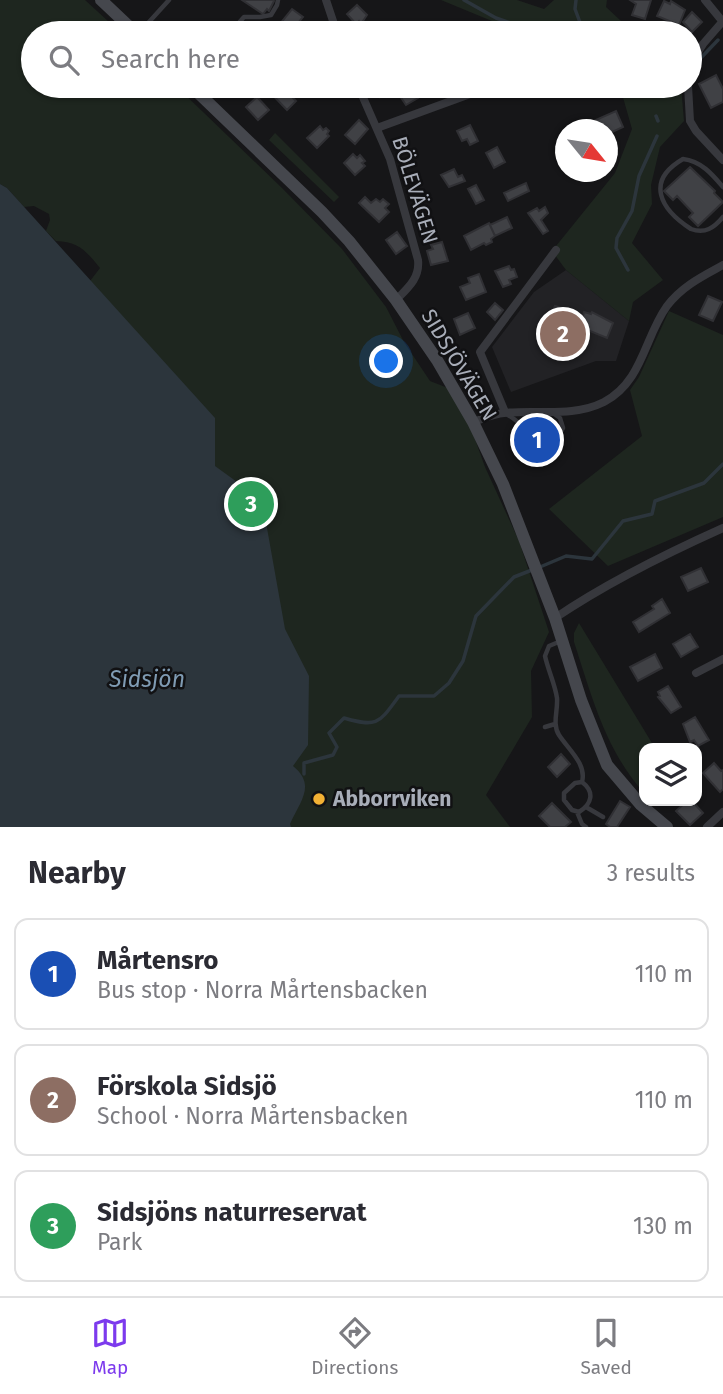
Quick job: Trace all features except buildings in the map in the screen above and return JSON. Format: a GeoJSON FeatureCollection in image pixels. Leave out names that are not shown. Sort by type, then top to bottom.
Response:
{"type":"FeatureCollection","features":[{"type":"Feature","properties":{"kind":"main road"},"geometry":{"type":"LineString","coordinates":[[101,0],[124,21]]}},
{"type":"Feature","properties":{"kind":"main road","name":"SIDSJÖVÄGEN"},"geometry":{"type":"LineString","coordinates":[[203,98],[322,212],[396,300],[437,360],[473,422],[503,484],[555,618],[581,701],[607,765],[641,805],[667,827]]}},
{"type":"Feature","properties":{"kind":"street"},"geometry":{"type":"LineString","coordinates":[[326,0],[333,21]]}},
{"type":"Feature","properties":{"kind":"street"},"geometry":{"type":"LineString","coordinates":[[702,46],[723,21],[705,0]]}},
{"type":"Feature","properties":{"kind":"street","name":"BÖLEVÄGEN"},"geometry":{"type":"LineString","coordinates":[[363,98],[394,171],[410,222],[419,266],[416,277],[396,300]]}},
{"type":"Feature","properties":{"kind":"street"},"geometry":{"type":"LineString","coordinates":[[377,128],[459,98]]}},
{"type":"Feature","properties":{"kind":"street"},"geometry":{"type":"LineString","coordinates":[[689,98],[691,121],[696,131],[722,159]]}},
{"type":"Feature","properties":{"kind":"street"},"geometry":{"type":"LineString","coordinates":[[505,412],[480,352],[556,250]]}},
{"type":"Feature","properties":{"kind":"street"},"geometry":{"type":"LineString","coordinates":[[473,422],[505,412],[580,411],[617,393],[635,373],[657,322],[668,304],[693,282],[723,265]]}},
{"type":"Feature","properties":{"kind":"street"},"geometry":{"type":"LineString","coordinates":[[555,618],[613,582],[723,528]]}},
{"type":"Feature","properties":{"kind":"street"},"geometry":{"type":"LineString","coordinates":[[696,673],[723,659]]}},
{"type":"Feature","properties":{"kind":"street"},"geometry":{"type":"LineString","coordinates":[[706,827],[723,812]]}},
{"type":"Feature","properties":{"kind":"lane"},"geometry":{"type":"LineString","coordinates":[[149,21],[169,0]]}},
{"type":"Feature","properties":{"kind":"lane"},"geometry":{"type":"LineString","coordinates":[[240,21],[244,17],[271,15],[278,0]]}},
{"type":"Feature","properties":{"kind":"lane"},"geometry":{"type":"LineString","coordinates":[[723,187],[708,169],[683,159],[666,172],[658,186],[661,199],[686,226],[697,231],[708,230],[723,218]]}},
{"type":"Feature","properties":{"kind":"lane"},"geometry":{"type":"LineString","coordinates":[[708,169],[722,159]]}},
{"type":"Feature","properties":{"kind":"lane"},"geometry":{"type":"LineString","coordinates":[[505,412],[517,420],[530,435],[545,442],[557,438],[563,428],[560,418],[550,412]]}},
{"type":"Feature","properties":{"kind":"lane"},"geometry":{"type":"LineString","coordinates":[[562,641],[550,646],[545,656],[556,696],[555,724],[558,734],[580,764],[584,776],[582,782]]}},
{"type":"Feature","properties":{"kind":"lane"},"geometry":{"type":"LineString","coordinates":[[545,727],[555,724]]}},
{"type":"Feature","properties":{"kind":"lane"},"geometry":{"type":"LineString","coordinates":[[576,811],[586,807],[591,794],[582,782],[575,783],[564,793],[566,806],[576,811],[586,827]]}},
{"type":"Feature","properties":{"kind":"lane"},"geometry":{"type":"LineString","coordinates":[[586,807],[603,817]]}},
{"type":"Feature","properties":{"kind":"shaded area"},"geometry":{"type":"Polygon","coordinates":[[[0,0],[85,0],[108,21],[21,21],[21,98],[188,98],[342,249],[386,307],[404,342],[430,381],[458,392],[485,467],[519,541],[549,632],[531,671],[532,717],[486,795],[510,827],[0,827],[0,193],[87,285],[100,268],[81,248],[71,243],[56,241],[46,231],[49,214],[34,206],[24,207],[0,184],[0,0]]]}},
{"type":"Feature","properties":{"kind":"shaded area"},"geometry":{"type":"Polygon","coordinates":[[[441,0],[517,0],[544,9],[554,0],[607,0],[606,7],[621,21],[492,21],[441,0]]]}},
{"type":"Feature","properties":{"kind":"shaded area"},"geometry":{"type":"Polygon","coordinates":[[[623,98],[682,98],[684,121],[660,147],[651,185],[652,204],[632,243],[663,280],[633,302],[629,321],[566,270],[552,251],[608,182],[618,182],[618,165],[632,129],[623,98]]]}},
{"type":"Feature","properties":{"kind":"shaded area"},"geometry":{"type":"Polygon","coordinates":[[[275,133],[339,197],[334,202],[269,140],[275,133]]]}},
{"type":"Feature","properties":{"kind":"shaded area"},"geometry":{"type":"Polygon","coordinates":[[[566,270],[629,321],[616,361],[596,361],[511,392],[492,347],[534,292],[566,270]]]}},
{"type":"Feature","properties":{"kind":"shaded area"},"geometry":{"type":"Polygon","coordinates":[[[669,311],[723,335],[723,517],[608,566],[549,509],[642,436],[630,390],[639,377],[669,311]]]}},
{"type":"Feature","properties":{"kind":"shaded area"},"geometry":{"type":"Polygon","coordinates":[[[579,623],[652,743],[639,743],[639,786],[619,759],[601,722],[574,642],[574,633],[579,623]]]}},
{"type":"Feature","properties":{"kind":"water","name":"Sidsjön"},"geometry":{"type":"Polygon","coordinates":[[[0,184],[7,188],[215,418],[215,466],[262,500],[285,629],[309,676],[308,745],[293,766],[300,773],[305,786],[291,827],[0,827],[0,184]]]}},
{"type":"Feature","properties":{"kind":"waterway"},"geometry":{"type":"LineString","coordinates":[[464,0],[505,21]]}},
{"type":"Feature","properties":{"kind":"waterway"},"geometry":{"type":"LineString","coordinates":[[576,0],[575,9],[580,21]]}},
{"type":"Feature","properties":{"kind":"waterway"},"geometry":{"type":"LineString","coordinates":[[702,57],[718,40]]}},
{"type":"Feature","properties":{"kind":"waterway"},"geometry":{"type":"LineString","coordinates":[[656,116],[658,121]]}},
{"type":"Feature","properties":{"kind":"waterway"},"geometry":{"type":"LineString","coordinates":[[628,270],[616,248],[617,238],[632,211],[639,176],[657,136]]}},
{"type":"Feature","properties":{"kind":"waterway"},"geometry":{"type":"LineString","coordinates":[[540,567],[566,556],[592,559],[623,521],[652,514],[655,501],[704,483],[723,464]]}},
{"type":"Feature","properties":{"kind":"waterway"},"geometry":{"type":"LineString","coordinates":[[304,774],[304,763],[333,755],[337,747],[329,733],[344,718],[371,723],[382,717],[399,696],[434,696],[449,683],[463,661],[476,616],[514,577],[532,570]]}},
{"type":"Feature","properties":{"kind":"place","name":"Förskola Sidsjö"},"geometry":{"type":"Point","coordinates":[563,334]}},
{"type":"Feature","properties":{"kind":"place","name":"Mårtensro"},"geometry":{"type":"Point","coordinates":[537,440]}},
{"type":"Feature","properties":{"kind":"place","name":"Sidsjöns naturreservat"},"geometry":{"type":"Point","coordinates":[251,504]}},
{"type":"Feature","properties":{"kind":"place","name":"Abborrviken"},"geometry":{"type":"Point","coordinates":[319,799]}}]}
